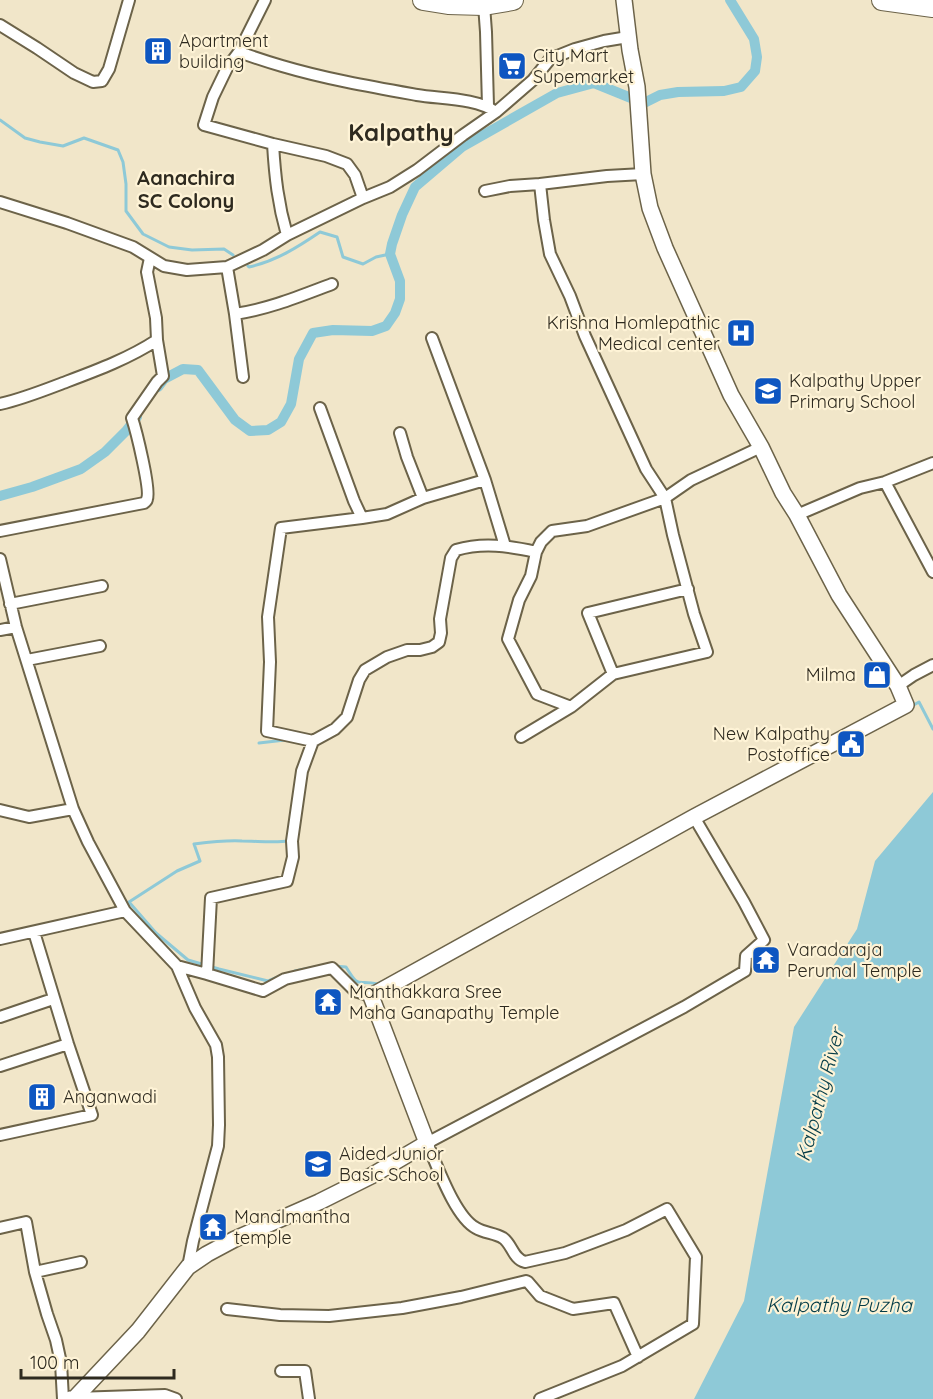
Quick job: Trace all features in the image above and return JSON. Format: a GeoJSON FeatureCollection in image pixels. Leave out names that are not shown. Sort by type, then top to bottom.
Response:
{"type":"FeatureCollection","features":[{"type":"Feature","properties":{"kind":"highway"},"geometry":{"type":"LineString","coordinates":[[423,0],[448,4],[484,5],[513,0]]}},
{"type":"Feature","properties":{"kind":"highway"},"geometry":{"type":"LineString","coordinates":[[882,0],[933,7]]}},
{"type":"Feature","properties":{"kind":"street"},"geometry":{"type":"LineString","coordinates":[[0,25],[74,73],[93,82],[102,81],[108,69],[129,0]]}},
{"type":"Feature","properties":{"kind":"street"},"geometry":{"type":"LineString","coordinates":[[265,0],[239,52],[227,68],[213,97],[204,125],[326,156],[347,164],[355,175],[363,198]]}},
{"type":"Feature","properties":{"kind":"street"},"geometry":{"type":"LineString","coordinates":[[177,966],[263,991],[285,979],[332,968],[355,991],[371,996],[694,817],[906,705],[898,686],[840,596],[731,395],[665,248],[650,208],[643,174],[637,87],[624,0]]}},
{"type":"Feature","properties":{"kind":"street"},"geometry":{"type":"LineString","coordinates":[[484,5],[492,109]]}},
{"type":"Feature","properties":{"kind":"street"},"geometry":{"type":"LineString","coordinates":[[0,202],[133,247],[164,266],[187,270],[227,267],[263,250],[287,235],[390,187],[417,170],[463,135],[492,109],[533,80],[550,59],[575,49],[628,37]]}},
{"type":"Feature","properties":{"kind":"street"},"geometry":{"type":"LineString","coordinates":[[239,52],[283,67],[334,79],[451,99],[492,109]]}},
{"type":"Feature","properties":{"kind":"street"},"geometry":{"type":"LineString","coordinates":[[273,144],[275,179],[281,216],[287,235]]}},
{"type":"Feature","properties":{"kind":"street"},"geometry":{"type":"LineString","coordinates":[[485,191],[510,186],[643,174]]}},
{"type":"Feature","properties":{"kind":"street"},"geometry":{"type":"LineString","coordinates":[[521,737],[571,707],[613,674],[707,652],[694,614],[665,498],[646,469],[550,254],[540,184]]}},
{"type":"Feature","properties":{"kind":"street"},"geometry":{"type":"LineString","coordinates":[[0,531],[144,503],[147,500],[145,476],[134,423],[157,382],[163,376],[156,318],[147,272],[150,258]]}},
{"type":"Feature","properties":{"kind":"street"},"geometry":{"type":"LineString","coordinates":[[227,267],[243,377]]}},
{"type":"Feature","properties":{"kind":"street"},"geometry":{"type":"LineString","coordinates":[[235,314],[254,312],[332,284]]}},
{"type":"Feature","properties":{"kind":"street"},"geometry":{"type":"LineString","coordinates":[[432,338],[485,480],[505,546]]}},
{"type":"Feature","properties":{"kind":"street"},"geometry":{"type":"LineString","coordinates":[[0,405],[86,375],[141,350],[157,340]]}},
{"type":"Feature","properties":{"kind":"street"},"geometry":{"type":"LineString","coordinates":[[320,408],[362,518]]}},
{"type":"Feature","properties":{"kind":"street"},"geometry":{"type":"LineString","coordinates":[[400,433],[423,498]]}},
{"type":"Feature","properties":{"kind":"street"},"geometry":{"type":"LineString","coordinates":[[571,707],[537,694],[508,639],[519,600],[531,576],[536,552],[541,542],[552,531],[587,526],[665,498],[691,480],[761,447]]}},
{"type":"Feature","properties":{"kind":"street"},"geometry":{"type":"LineString","coordinates":[[797,515],[860,488],[885,482],[933,463]]}},
{"type":"Feature","properties":{"kind":"street"},"geometry":{"type":"LineString","coordinates":[[313,741],[267,730],[270,662],[268,616],[280,528],[387,514],[423,498],[485,480]]}},
{"type":"Feature","properties":{"kind":"street"},"geometry":{"type":"LineString","coordinates":[[885,482],[933,572]]}},
{"type":"Feature","properties":{"kind":"street"},"geometry":{"type":"LineString","coordinates":[[207,974],[211,897],[287,880],[293,858],[292,842],[302,771],[313,741],[335,729],[347,717],[359,680],[365,670],[387,657],[407,650],[432,647],[439,642],[440,619],[451,558],[456,549],[468,546],[505,546],[536,552]]}},
{"type":"Feature","properties":{"kind":"street"},"geometry":{"type":"LineString","coordinates":[[0,559],[16,627],[73,809],[125,911],[177,966],[195,1008],[216,1046],[218,1146],[188,1267]]}},
{"type":"Feature","properties":{"kind":"street"},"geometry":{"type":"LineString","coordinates":[[10,604],[102,586]]}},
{"type":"Feature","properties":{"kind":"street"},"geometry":{"type":"LineString","coordinates":[[613,674],[588,613],[688,589]]}},
{"type":"Feature","properties":{"kind":"street"},"geometry":{"type":"LineString","coordinates":[[0,630],[16,627]]}},
{"type":"Feature","properties":{"kind":"street"},"geometry":{"type":"LineString","coordinates":[[27,660],[100,646]]}},
{"type":"Feature","properties":{"kind":"street"},"geometry":{"type":"LineString","coordinates":[[898,686],[933,664]]}},
{"type":"Feature","properties":{"kind":"street"},"geometry":{"type":"LineString","coordinates":[[0,810],[29,817],[73,809]]}},
{"type":"Feature","properties":{"kind":"street"},"geometry":{"type":"LineString","coordinates":[[70,1399],[138,1331],[188,1267],[207,1254],[371,1176],[427,1143],[684,1007],[745,971],[746,956],[764,940],[694,817]]}},
{"type":"Feature","properties":{"kind":"street"},"geometry":{"type":"LineString","coordinates":[[0,939],[125,911]]}},
{"type":"Feature","properties":{"kind":"street"},"geometry":{"type":"LineString","coordinates":[[0,1135],[92,1115],[34,932]]}},
{"type":"Feature","properties":{"kind":"street"},"geometry":{"type":"LineString","coordinates":[[371,996],[427,1143],[451,1198],[463,1217],[474,1228],[504,1239],[519,1260],[525,1262],[565,1253],[626,1230],[667,1209],[696,1257],[693,1324],[622,1366],[540,1399]]}},
{"type":"Feature","properties":{"kind":"street"},"geometry":{"type":"LineString","coordinates":[[0,1017],[54,999]]}},
{"type":"Feature","properties":{"kind":"street"},"geometry":{"type":"LineString","coordinates":[[0,1066],[68,1044]]}},
{"type":"Feature","properties":{"kind":"street"},"geometry":{"type":"LineString","coordinates":[[0,1228],[26,1222],[35,1272],[56,1340],[70,1399]]}},
{"type":"Feature","properties":{"kind":"street"},"geometry":{"type":"LineString","coordinates":[[35,1272],[81,1262]]}},
{"type":"Feature","properties":{"kind":"street"},"geometry":{"type":"LineString","coordinates":[[523,1282],[525,1262]]}},
{"type":"Feature","properties":{"kind":"street"},"geometry":{"type":"LineString","coordinates":[[227,1309],[280,1315],[329,1316],[402,1308],[528,1282],[540,1296],[573,1309],[614,1304],[638,1357]]}},
{"type":"Feature","properties":{"kind":"street"},"geometry":{"type":"LineString","coordinates":[[281,1371],[305,1371],[309,1399]]}},
{"type":"Feature","properties":{"kind":"street"},"geometry":{"type":"LineString","coordinates":[[70,1399],[165,1397],[176,1399]]}},
{"type":"Feature","properties":{"kind":"water","name":"Kalpathy Puzha"},"geometry":{"type":"Polygon","coordinates":[[[933,792],[933,1399],[694,1399],[744,1301],[794,1027],[857,929],[875,861],[933,792]]]}},
{"type":"Feature","properties":{"kind":"waterway"},"geometry":{"type":"LineString","coordinates":[[646,102],[660,95],[678,92],[724,91],[741,87],[755,71],[757,57],[754,39],[730,0]]}},
{"type":"Feature","properties":{"kind":"waterway"},"geometry":{"type":"LineString","coordinates":[[158,387],[164,379],[183,369],[198,370],[235,420],[250,431],[268,430],[281,422],[291,404],[299,359],[313,333],[333,330],[372,331],[386,326],[395,313],[400,299],[400,281],[390,254],[402,215],[415,187],[462,147],[557,93],[594,83],[631,98]]}},
{"type":"Feature","properties":{"kind":"waterway"},"geometry":{"type":"LineString","coordinates":[[0,120],[25,138],[40,142],[63,146],[84,138],[118,150],[123,162],[126,184],[126,211],[143,234],[169,247],[192,250],[224,249],[233,255]]}},
{"type":"Feature","properties":{"kind":"waterway"},"geometry":{"type":"LineString","coordinates":[[248,266],[278,257],[320,232],[337,237],[343,257],[363,264],[376,257],[390,254]]}},
{"type":"Feature","properties":{"kind":"waterway"},"geometry":{"type":"LineString","coordinates":[[0,496],[81,469],[105,452],[137,417]]}},
{"type":"Feature","properties":{"kind":"waterway"},"geometry":{"type":"LineString","coordinates":[[910,707],[919,702],[933,729]]}},
{"type":"Feature","properties":{"kind":"waterway"},"geometry":{"type":"LineString","coordinates":[[259,743],[285,740]]}},
{"type":"Feature","properties":{"kind":"waterway"},"geometry":{"type":"LineString","coordinates":[[278,977],[268,981],[188,960],[156,933],[129,902],[177,871],[200,861],[194,844],[230,841],[289,841]]}},
{"type":"Feature","properties":{"kind":"waterway"},"geometry":{"type":"LineString","coordinates":[[334,966],[346,967],[356,981],[378,984],[381,982]]}},
{"type":"Feature","properties":{"kind":"waterway"},"geometry":{"type":"LineString","coordinates":[[295,971],[315,967]]}},
{"type":"Feature","properties":{"kind":"place","name":"Apartment building"},"geometry":{"type":"Point","coordinates":[158,51]}},
{"type":"Feature","properties":{"kind":"place","name":"City Mart Supemarket"},"geometry":{"type":"Point","coordinates":[512,66]}},
{"type":"Feature","properties":{"kind":"place","name":"Krishna Homlepathic Medical center"},"geometry":{"type":"Point","coordinates":[741,333]}},
{"type":"Feature","properties":{"kind":"place","name":"Kalpathy Upper Primary School"},"geometry":{"type":"Point","coordinates":[768,391]}},
{"type":"Feature","properties":{"kind":"place","name":"Milma"},"geometry":{"type":"Point","coordinates":[877,675]}},
{"type":"Feature","properties":{"kind":"place","name":"New Kalpathy Postoffice"},"geometry":{"type":"Point","coordinates":[851,744]}},
{"type":"Feature","properties":{"kind":"place","name":"Varadaraja Perumal Temple"},"geometry":{"type":"Point","coordinates":[766,960]}},
{"type":"Feature","properties":{"kind":"place","name":"Manthakkara Sree Maha Ganapathy Temple"},"geometry":{"type":"Point","coordinates":[328,1002]}},
{"type":"Feature","properties":{"kind":"place","name":"Anganwadi"},"geometry":{"type":"Point","coordinates":[42,1097]}},
{"type":"Feature","properties":{"kind":"place","name":"Aided Junior Basic School"},"geometry":{"type":"Point","coordinates":[318,1164]}},
{"type":"Feature","properties":{"kind":"place","name":"Manalmantha temple"},"geometry":{"type":"Point","coordinates":[213,1227]}},
{"type":"Feature","properties":{"kind":"district","name":"Kalpathy"},"geometry":{"type":"Point","coordinates":[401,133]}},
{"type":"Feature","properties":{"kind":"district","name":"Aanachira SC Colony"},"geometry":{"type":"Point","coordinates":[186,190]}},
{"type":"Feature","properties":{"kind":"water label","name":"Kalpathy River"},"geometry":{"type":"Point","coordinates":[820,1095]}}]}
